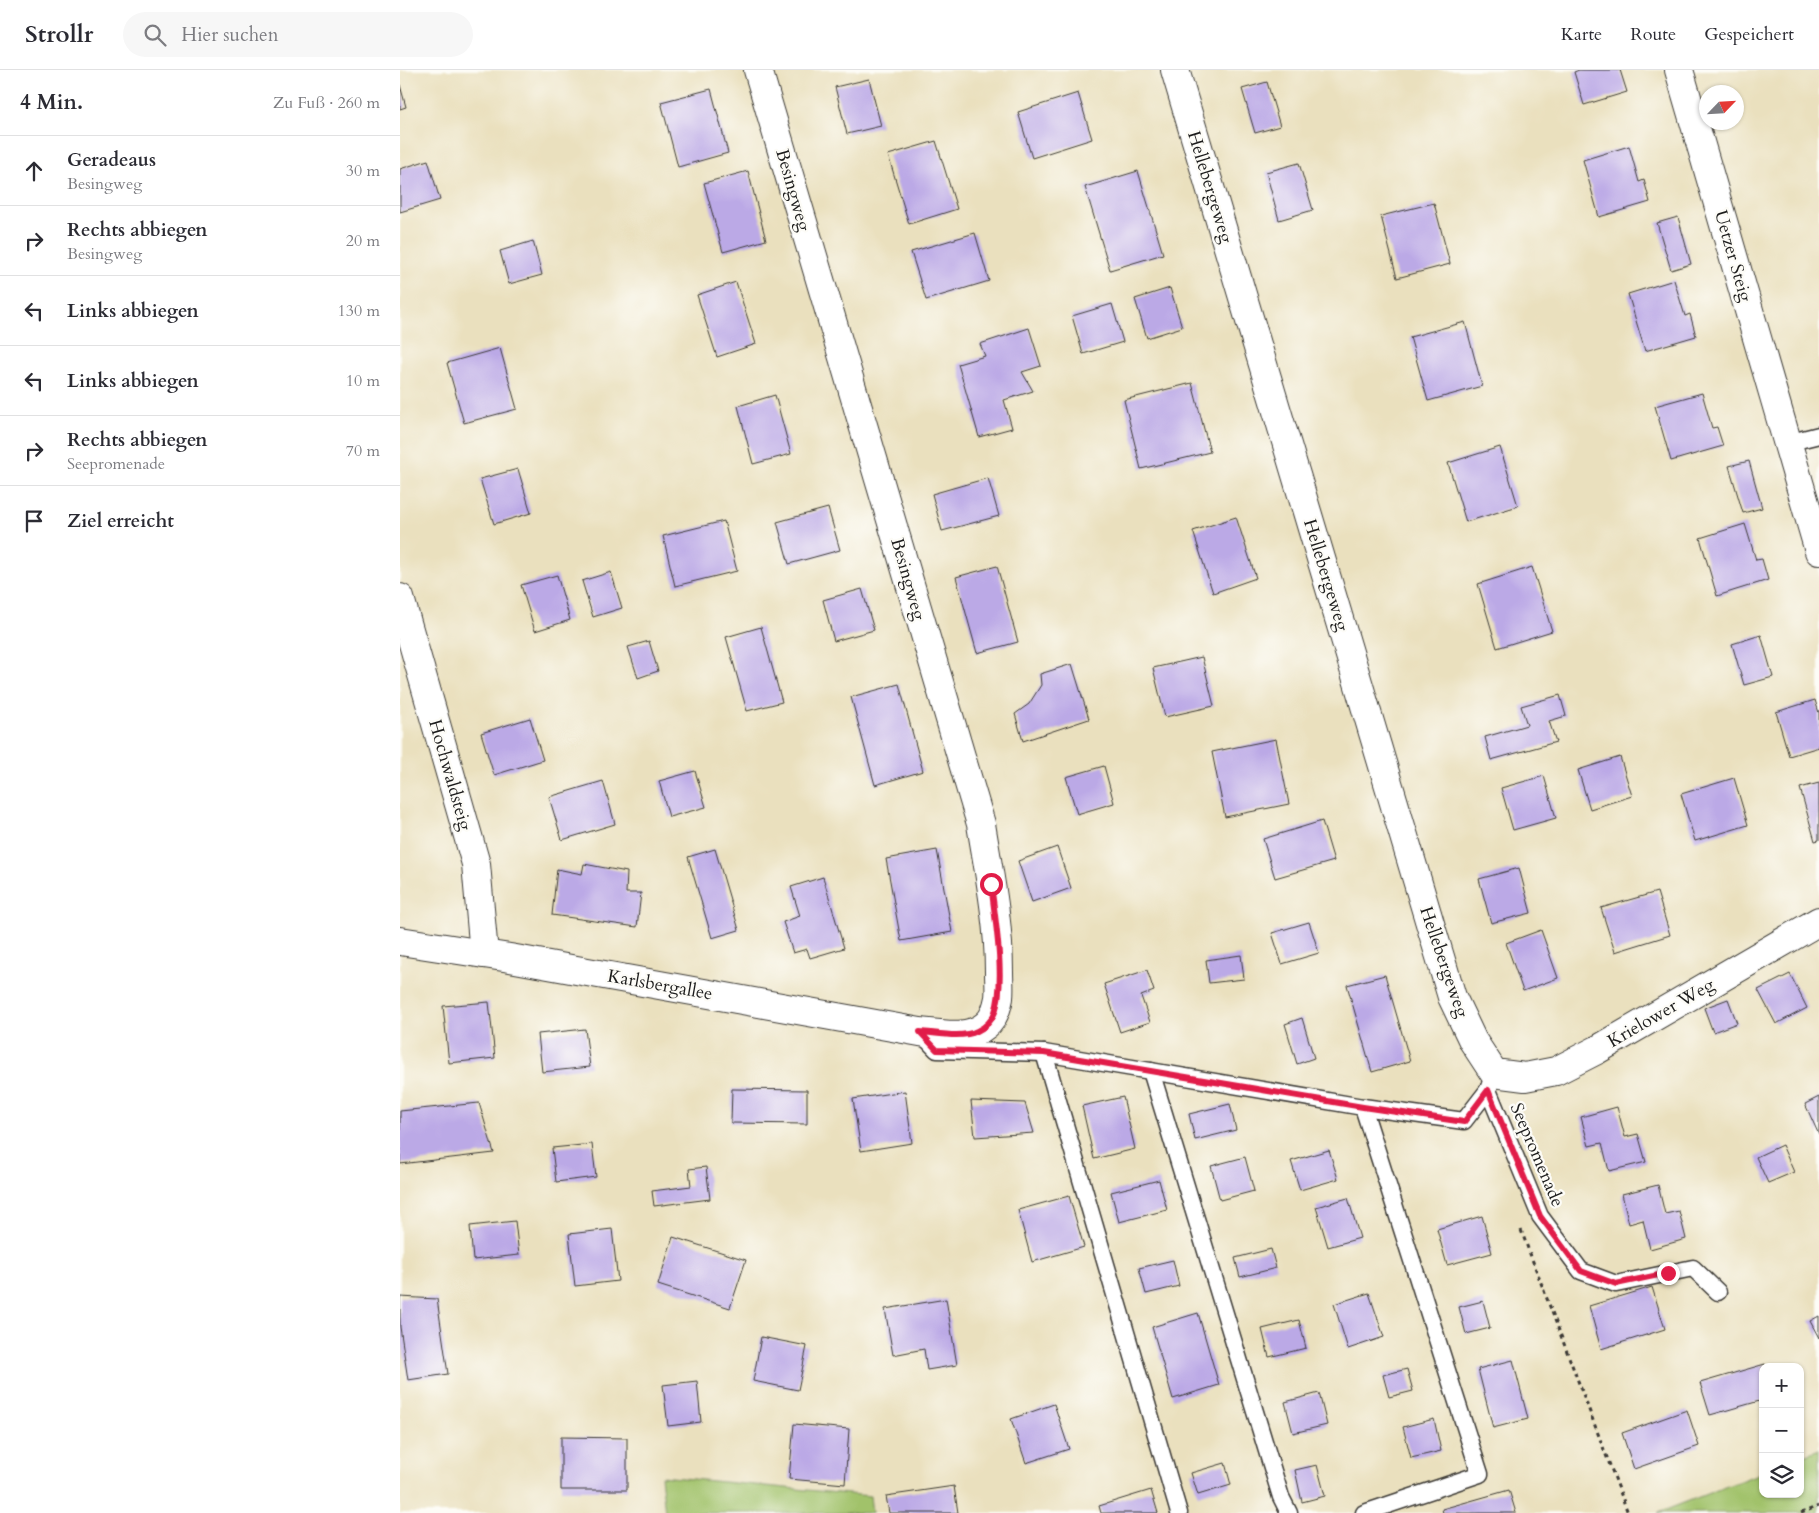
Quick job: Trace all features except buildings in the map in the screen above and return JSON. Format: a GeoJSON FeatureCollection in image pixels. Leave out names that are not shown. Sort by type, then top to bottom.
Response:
{"type":"FeatureCollection","features":[{"type":"Feature","properties":{"kind":"street","name":"Besingweg"},"geometry":{"type":"LineString","coordinates":[[758,70],[981,824],[991,884],[999,954],[999,998],[995,1014],[987,1025],[976,1032],[962,1035],[920,1032]]}},
{"type":"Feature","properties":{"kind":"street","name":"Hellebergeweg"},"geometry":{"type":"LineString","coordinates":[[1175,70],[1452,997],[1491,1081]]}},
{"type":"Feature","properties":{"kind":"street","name":"Uetzer Steig"},"geometry":{"type":"LineString","coordinates":[[1679,70],[1819,551]]}},
{"type":"Feature","properties":{"kind":"street","name":"Hochwaldsteig"},"geometry":{"type":"LineString","coordinates":[[400,598],[476,864],[484,954]]}},
{"type":"Feature","properties":{"kind":"street","name":"Krielower Weg"},"geometry":{"type":"LineString","coordinates":[[1491,1081],[1556,1071],[1597,1050],[1819,921]]}},
{"type":"Feature","properties":{"kind":"street","name":"Karlsbergallee"},"geometry":{"type":"LineString","coordinates":[[400,941],[484,954],[920,1032]]}},
{"type":"Feature","properties":{"kind":"lane"},"geometry":{"type":"LineString","coordinates":[[1788,443],[1819,435]]}},
{"type":"Feature","properties":{"kind":"lane"},"geometry":{"type":"LineString","coordinates":[[920,1032],[937,1050],[1044,1053],[1363,1107],[1464,1122],[1491,1081]]}},
{"type":"Feature","properties":{"kind":"lane"},"geometry":{"type":"LineString","coordinates":[[1044,1053],[1179,1513]]}},
{"type":"Feature","properties":{"kind":"lane"},"geometry":{"type":"LineString","coordinates":[[1151,1071],[1281,1497],[1289,1513]]}},
{"type":"Feature","properties":{"kind":"lane","name":"Seepromenade"},"geometry":{"type":"LineString","coordinates":[[1491,1081],[1540,1216],[1581,1271],[1616,1284],[1693,1268],[1718,1292]]}},
{"type":"Feature","properties":{"kind":"lane"},"geometry":{"type":"LineString","coordinates":[[1363,1107],[1480,1474],[1364,1513]]}},
{"type":"Feature","properties":{"kind":"path"},"geometry":{"type":"LineString","coordinates":[[1520,1227],[1628,1513]]}},
{"type":"Feature","properties":{"kind":"path"},"geometry":{"type":"LineString","coordinates":[[1802,1513],[1819,1506]]}},
{"type":"Feature","properties":{"kind":"green space"},"geometry":{"type":"Polygon","coordinates":[[[1819,1449],[1819,1513],[1658,1513],[1759,1474],[1759,1498],[1804,1498],[1804,1455],[1819,1449]]]}},
{"type":"Feature","properties":{"kind":"green space"},"geometry":{"type":"Polygon","coordinates":[[[661,1476],[870,1496],[872,1513],[665,1513],[661,1476]]]}},
{"type":"Feature","properties":{"kind":"route"},"geometry":{"type":"LineString","coordinates":[[991,884],[999,954],[999,998],[995,1014],[987,1025],[976,1032],[962,1035],[920,1032],[937,1050],[1044,1053],[1363,1107],[1464,1122],[1488,1090],[1540,1216],[1581,1271],[1616,1284],[1668,1273]]}}]}
